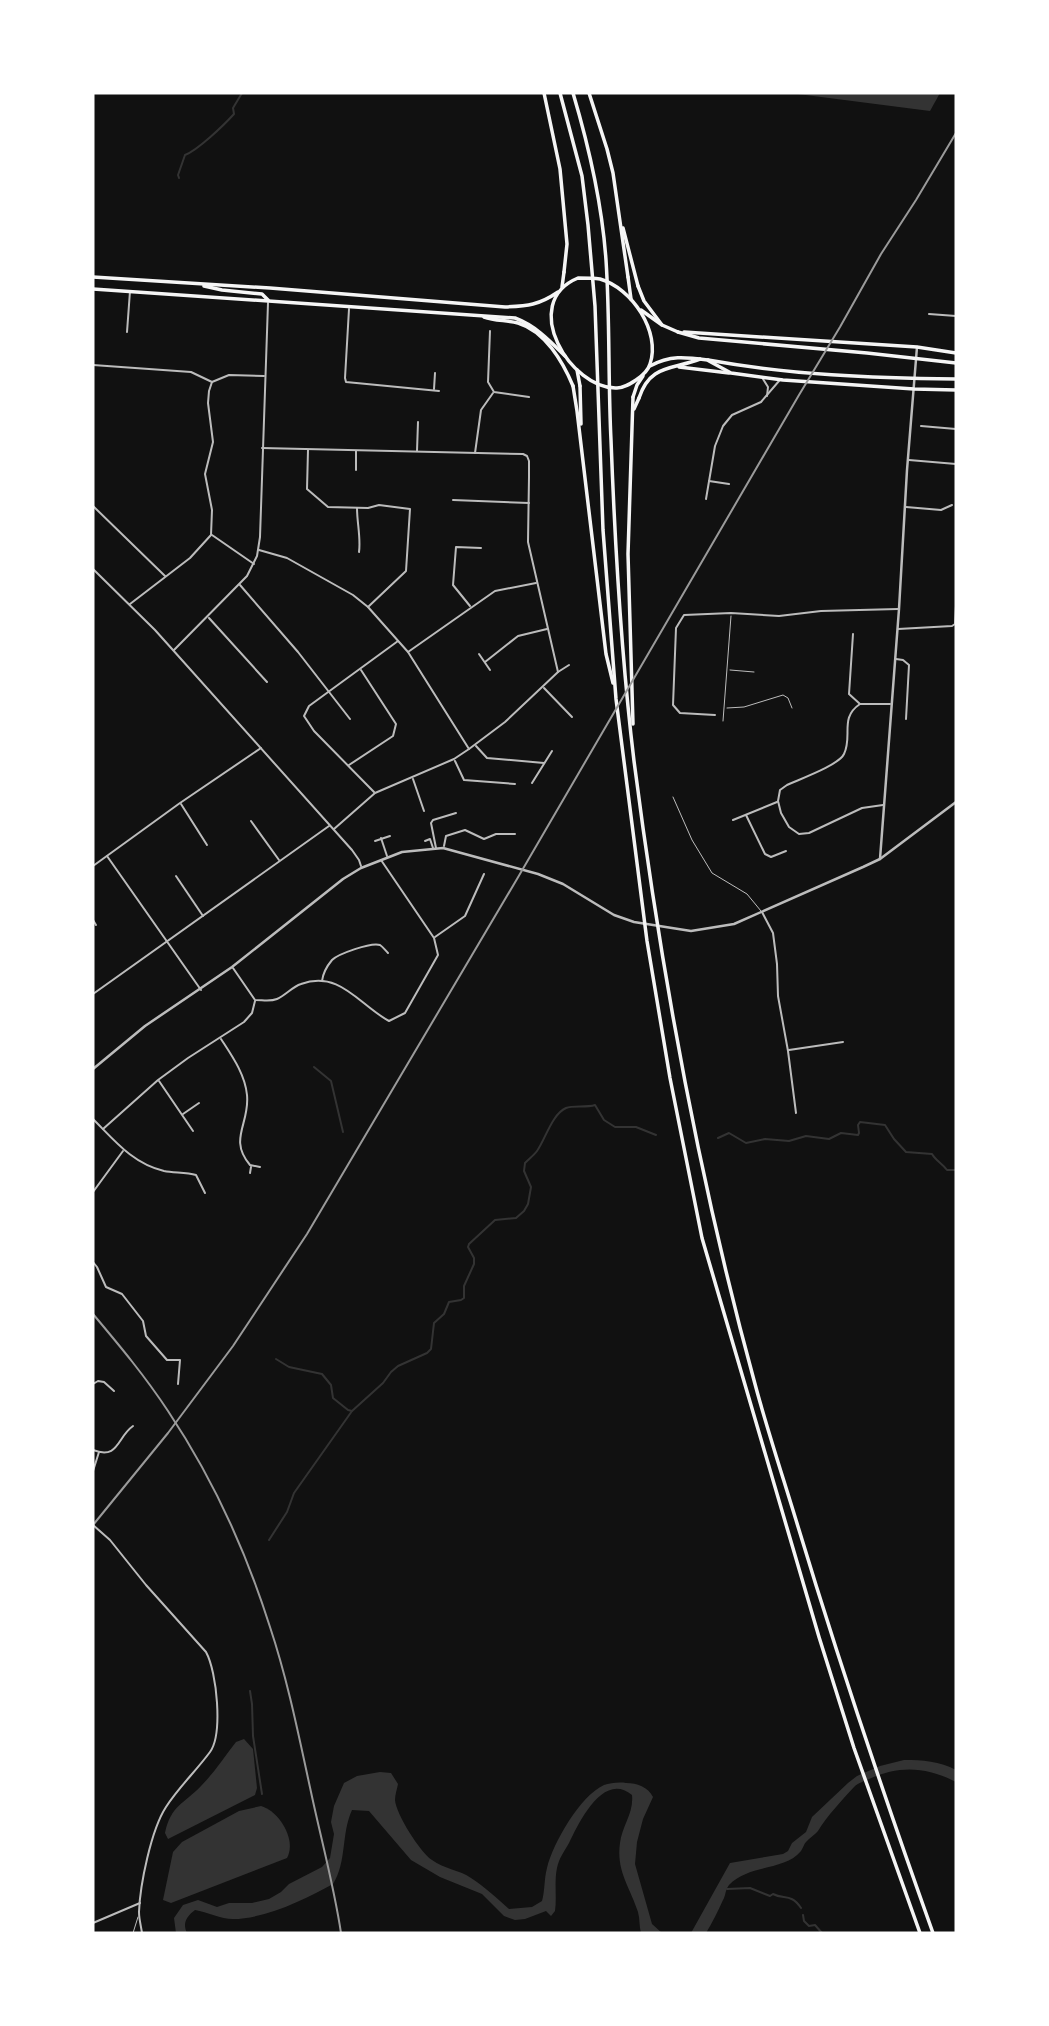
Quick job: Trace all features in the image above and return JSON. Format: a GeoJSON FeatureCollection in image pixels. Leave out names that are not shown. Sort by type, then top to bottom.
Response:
{"type":"FeatureCollection","features":[{"type":"Feature","properties":{"kind":"main road"},"geometry":{"type":"LineString","coordinates":[[544,93],[560,169],[567,244],[562,287]]}},
{"type":"Feature","properties":{"kind":"main road"},"geometry":{"type":"LineString","coordinates":[[560,93],[582,176],[588,225],[595,306],[603,530],[617,699],[647,941],[670,1078],[702,1238],[819,1637],[854,1748],[920,1933]]}},
{"type":"Feature","properties":{"kind":"main road"},"geometry":{"type":"LineString","coordinates":[[573,93],[596,186],[606,258],[618,588],[634,756],[650,877],[682,1072],[717,1234],[755,1385],[831,1635],[891,1818],[933,1933]]}},
{"type":"Feature","properties":{"kind":"main road"},"geometry":{"type":"LineString","coordinates":[[589,93],[607,149],[632,300]]}},
{"type":"Feature","properties":{"kind":"main road"},"geometry":{"type":"LineString","coordinates":[[618,209],[638,286],[644,301],[662,325]]}},
{"type":"Feature","properties":{"kind":"main road"},"geometry":{"type":"LineString","coordinates":[[93,277],[505,307],[537,304],[558,292]]}},
{"type":"Feature","properties":{"kind":"main road"},"geometry":{"type":"LineString","coordinates":[[565,356],[556,337],[551,306],[562,287],[578,278],[600,279],[617,287],[639,309],[652,342],[650,366]]}},
{"type":"Feature","properties":{"kind":"main road"},"geometry":{"type":"LineString","coordinates":[[193,283],[222,290],[262,294],[268,300]]}},
{"type":"Feature","properties":{"kind":"main road"},"geometry":{"type":"LineString","coordinates":[[93,289],[515,318],[548,338],[577,370],[590,380],[617,388],[626,386],[644,374]]}},
{"type":"Feature","properties":{"kind":"main road"},"geometry":{"type":"LineString","coordinates":[[639,309],[662,325],[699,338],[956,363]]}},
{"type":"Feature","properties":{"kind":"main road"},"geometry":{"type":"LineString","coordinates":[[478,315],[521,324],[534,331],[560,360],[573,386],[606,654],[617,699]]}},
{"type":"Feature","properties":{"kind":"main road"},"geometry":{"type":"LineString","coordinates":[[678,332],[917,347],[956,353]]}},
{"type":"Feature","properties":{"kind":"main road"},"geometry":{"type":"LineString","coordinates":[[634,756],[628,554],[633,411],[637,386],[650,366],[681,356],[786,372],[860,378],[956,379]]}},
{"type":"Feature","properties":{"kind":"main road"},"geometry":{"type":"LineString","coordinates":[[636,397],[649,377],[664,369],[700,359]]}},
{"type":"Feature","properties":{"kind":"main road"},"geometry":{"type":"LineString","coordinates":[[708,360],[732,373]]}},
{"type":"Feature","properties":{"kind":"main road"},"geometry":{"type":"LineString","coordinates":[[679,367],[782,380],[956,390]]}},
{"type":"Feature","properties":{"kind":"main road"},"geometry":{"type":"LineString","coordinates":[[577,370],[580,386],[581,443]]}},
{"type":"Feature","properties":{"kind":"street"},"geometry":{"type":"LineString","coordinates":[[127,332],[130,291]]}},
{"type":"Feature","properties":{"kind":"street"},"geometry":{"type":"LineString","coordinates":[[173,651],[239,585],[254,565],[258,550],[268,300]]}},
{"type":"Feature","properties":{"kind":"street"},"geometry":{"type":"LineString","coordinates":[[349,307],[346,382],[439,391]]}},
{"type":"Feature","properties":{"kind":"street"},"geometry":{"type":"LineString","coordinates":[[929,314],[956,316]]}},
{"type":"Feature","properties":{"kind":"street"},"geometry":{"type":"LineString","coordinates":[[491,331],[488,382],[494,392]]}},
{"type":"Feature","properties":{"kind":"street"},"geometry":{"type":"LineString","coordinates":[[880,859],[917,347]]}},
{"type":"Feature","properties":{"kind":"street"},"geometry":{"type":"LineString","coordinates":[[93,365],[191,372],[212,382]]}},
{"type":"Feature","properties":{"kind":"street"},"geometry":{"type":"LineString","coordinates":[[434,390],[435,373]]}},
{"type":"Feature","properties":{"kind":"street"},"geometry":{"type":"LineString","coordinates":[[129,605],[201,548],[211,534],[212,510],[205,474],[213,443],[208,403],[208,391],[212,382],[229,375],[264,376]]}},
{"type":"Feature","properties":{"kind":"street"},"geometry":{"type":"LineString","coordinates":[[762,378],[768,387],[767,397]]}},
{"type":"Feature","properties":{"kind":"street"},"geometry":{"type":"LineString","coordinates":[[706,499],[717,439],[728,419],[761,402],[776,383],[782,380]]}},
{"type":"Feature","properties":{"kind":"street"},"geometry":{"type":"LineString","coordinates":[[494,392],[529,397]]}},
{"type":"Feature","properties":{"kind":"street"},"geometry":{"type":"LineString","coordinates":[[475,453],[481,410],[494,392]]}},
{"type":"Feature","properties":{"kind":"street"},"geometry":{"type":"LineString","coordinates":[[417,452],[418,422]]}},
{"type":"Feature","properties":{"kind":"street"},"geometry":{"type":"LineString","coordinates":[[921,426],[956,429]]}},
{"type":"Feature","properties":{"kind":"street"},"geometry":{"type":"LineString","coordinates":[[262,448],[527,456],[528,542],[558,672]]}},
{"type":"Feature","properties":{"kind":"street"},"geometry":{"type":"LineString","coordinates":[[308,449],[307,489],[328,507],[368,508],[379,505],[410,509],[406,571],[368,607]]}},
{"type":"Feature","properties":{"kind":"street"},"geometry":{"type":"LineString","coordinates":[[356,450],[356,470]]}},
{"type":"Feature","properties":{"kind":"street"},"geometry":{"type":"LineString","coordinates":[[908,460],[956,464]]}},
{"type":"Feature","properties":{"kind":"street"},"geometry":{"type":"LineString","coordinates":[[708,481],[729,484]]}},
{"type":"Feature","properties":{"kind":"street"},"geometry":{"type":"LineString","coordinates":[[453,500],[529,503]]}},
{"type":"Feature","properties":{"kind":"street"},"geometry":{"type":"LineString","coordinates":[[905,507],[941,510],[952,505]]}},
{"type":"Feature","properties":{"kind":"street"},"geometry":{"type":"LineString","coordinates":[[93,506],[166,576]]}},
{"type":"Feature","properties":{"kind":"street"},"geometry":{"type":"LineString","coordinates":[[357,508],[359,552]]}},
{"type":"Feature","properties":{"kind":"street"},"geometry":{"type":"LineString","coordinates":[[211,534],[254,565]]}},
{"type":"Feature","properties":{"kind":"street"},"geometry":{"type":"LineString","coordinates":[[471,607],[453,584],[456,547],[481,548]]}},
{"type":"Feature","properties":{"kind":"street"},"geometry":{"type":"LineString","coordinates":[[258,550],[287,558],[353,595],[368,607],[408,652],[469,749]]}},
{"type":"Feature","properties":{"kind":"street"},"geometry":{"type":"LineString","coordinates":[[93,569],[262,748],[334,829],[359,860],[361,868]]}},
{"type":"Feature","properties":{"kind":"street"},"geometry":{"type":"LineString","coordinates":[[408,652],[495,592],[537,583]]}},
{"type":"Feature","properties":{"kind":"street"},"geometry":{"type":"LineString","coordinates":[[239,585],[298,652],[350,719]]}},
{"type":"Feature","properties":{"kind":"street"},"geometry":{"type":"LineString","coordinates":[[897,629],[948,628],[955,624],[956,606]]}},
{"type":"Feature","properties":{"kind":"street"},"geometry":{"type":"LineString","coordinates":[[715,715],[680,713],[673,705],[676,628],[684,615],[731,613],[779,616],[821,611],[899,609]]}},
{"type":"Feature","properties":{"kind":"street"},"geometry":{"type":"LineString","coordinates":[[207,617],[267,682]]}},
{"type":"Feature","properties":{"kind":"street"},"geometry":{"type":"LineString","coordinates":[[485,662],[518,636],[548,629]]}},
{"type":"Feature","properties":{"kind":"street"},"geometry":{"type":"LineString","coordinates":[[853,634],[849,694],[860,704],[890,704]]}},
{"type":"Feature","properties":{"kind":"street"},"geometry":{"type":"LineString","coordinates":[[374,793],[314,731],[304,716],[309,706],[399,641]]}},
{"type":"Feature","properties":{"kind":"street"},"geometry":{"type":"LineString","coordinates":[[479,654],[490,670]]}},
{"type":"Feature","properties":{"kind":"street"},"geometry":{"type":"LineString","coordinates":[[895,659],[903,660],[909,665],[906,719]]}},
{"type":"Feature","properties":{"kind":"street"},"geometry":{"type":"LineString","coordinates":[[334,829],[374,793],[454,759],[475,745],[569,665]]}},
{"type":"Feature","properties":{"kind":"street"},"geometry":{"type":"LineString","coordinates":[[349,765],[393,736],[396,724],[360,669]]}},
{"type":"Feature","properties":{"kind":"street"},"geometry":{"type":"LineString","coordinates":[[543,687],[572,717]]}},
{"type":"Feature","properties":{"kind":"street"},"geometry":{"type":"LineString","coordinates":[[860,704],[849,715],[845,753],[839,761],[787,785],[780,790],[778,801],[789,827],[799,834],[810,834],[862,808],[883,806]]}},
{"type":"Feature","properties":{"kind":"street"},"geometry":{"type":"LineString","coordinates":[[475,745],[487,758],[544,763]]}},
{"type":"Feature","properties":{"kind":"street"},"geometry":{"type":"LineString","coordinates":[[93,866],[262,748]]}},
{"type":"Feature","properties":{"kind":"street"},"geometry":{"type":"LineString","coordinates":[[532,783],[552,751]]}},
{"type":"Feature","properties":{"kind":"street"},"geometry":{"type":"LineString","coordinates":[[454,759],[464,780],[515,784]]}},
{"type":"Feature","properties":{"kind":"street"},"geometry":{"type":"LineString","coordinates":[[412,777],[424,811]]}},
{"type":"Feature","properties":{"kind":"street"},"geometry":{"type":"LineString","coordinates":[[733,820],[778,801]]}},
{"type":"Feature","properties":{"kind":"street"},"geometry":{"type":"LineString","coordinates":[[93,1069],[145,1026],[232,967],[319,897],[361,868],[402,852],[443,848],[538,874],[563,884],[614,915],[634,922],[691,931],[734,924],[880,859],[956,802]]}},
{"type":"Feature","properties":{"kind":"street"},"geometry":{"type":"LineString","coordinates":[[180,803],[207,845]]}},
{"type":"Feature","properties":{"kind":"street"},"geometry":{"type":"LineString","coordinates":[[435,849],[431,823],[456,813]]}},
{"type":"Feature","properties":{"kind":"street"},"geometry":{"type":"LineString","coordinates":[[746,815],[765,855],[771,857],[786,851]]}},
{"type":"Feature","properties":{"kind":"street"},"geometry":{"type":"LineString","coordinates":[[251,821],[280,861]]}},
{"type":"Feature","properties":{"kind":"street"},"geometry":{"type":"LineString","coordinates":[[93,994],[330,825]]}},
{"type":"Feature","properties":{"kind":"street"},"geometry":{"type":"LineString","coordinates":[[443,848],[446,836],[465,830],[484,839],[495,834],[514,834]]}},
{"type":"Feature","properties":{"kind":"street"},"geometry":{"type":"LineString","coordinates":[[375,841],[390,836]]}},
{"type":"Feature","properties":{"kind":"street"},"geometry":{"type":"LineString","coordinates":[[381,838],[387,857]]}},
{"type":"Feature","properties":{"kind":"street"},"geometry":{"type":"LineString","coordinates":[[425,841],[430,839],[435,849]]}},
{"type":"Feature","properties":{"kind":"street"},"geometry":{"type":"LineString","coordinates":[[106,855],[201,990]]}},
{"type":"Feature","properties":{"kind":"street"},"geometry":{"type":"LineString","coordinates":[[255,1000],[274,1000],[299,984],[322,981],[352,992],[379,1016],[389,1021],[405,1013],[438,956],[434,938],[380,860]]}},
{"type":"Feature","properties":{"kind":"street"},"geometry":{"type":"LineString","coordinates":[[434,938],[465,916],[485,874]]}},
{"type":"Feature","properties":{"kind":"street"},"geometry":{"type":"LineString","coordinates":[[176,876],[204,916]]}},
{"type":"Feature","properties":{"kind":"street"},"geometry":{"type":"LineString","coordinates":[[762,911],[773,933],[778,996],[796,1113]]}},
{"type":"Feature","properties":{"kind":"street"},"geometry":{"type":"LineString","coordinates":[[93,920],[96,925]]}},
{"type":"Feature","properties":{"kind":"street"},"geometry":{"type":"LineString","coordinates":[[322,981],[330,962],[337,956],[370,945],[379,945],[388,953]]}},
{"type":"Feature","properties":{"kind":"street"},"geometry":{"type":"LineString","coordinates":[[103,1129],[158,1080],[250,1017],[255,1000],[232,967]]}},
{"type":"Feature","properties":{"kind":"street"},"geometry":{"type":"LineString","coordinates":[[93,985],[97,991]]}},
{"type":"Feature","properties":{"kind":"street"},"geometry":{"type":"LineString","coordinates":[[220,1038],[244,1081],[248,1105],[239,1147],[251,1166],[260,1167]]}},
{"type":"Feature","properties":{"kind":"street"},"geometry":{"type":"LineString","coordinates":[[788,1051],[843,1042]]}},
{"type":"Feature","properties":{"kind":"street"},"geometry":{"type":"LineString","coordinates":[[158,1080],[193,1131]]}},
{"type":"Feature","properties":{"kind":"street"},"geometry":{"type":"LineString","coordinates":[[183,1114],[199,1103]]}},
{"type":"Feature","properties":{"kind":"street"},"geometry":{"type":"LineString","coordinates":[[94,1122],[123,1150],[143,1164],[196,1175],[205,1193]]}},
{"type":"Feature","properties":{"kind":"street"},"geometry":{"type":"LineString","coordinates":[[93,1192],[123,1150]]}},
{"type":"Feature","properties":{"kind":"street"},"geometry":{"type":"LineString","coordinates":[[250,1173],[251,1166]]}},
{"type":"Feature","properties":{"kind":"street"},"geometry":{"type":"LineString","coordinates":[[203,1187],[209,1186]]}},
{"type":"Feature","properties":{"kind":"street"},"geometry":{"type":"LineString","coordinates":[[93,1262],[106,1287],[122,1294],[143,1321],[146,1336],[167,1360],[180,1360],[178,1384]]}},
{"type":"Feature","properties":{"kind":"street"},"geometry":{"type":"LineString","coordinates":[[93,1384],[104,1382],[114,1391]]}},
{"type":"Feature","properties":{"kind":"street"},"geometry":{"type":"LineString","coordinates":[[93,1450],[109,1452],[116,1448],[124,1434],[133,1426]]}},
{"type":"Feature","properties":{"kind":"street"},"geometry":{"type":"LineString","coordinates":[[93,1471],[99,1452]]}},
{"type":"Feature","properties":{"kind":"street"},"geometry":{"type":"LineString","coordinates":[[93,1525],[110,1540],[206,1652],[211,1662],[216,1689],[216,1731],[212,1750],[165,1808],[155,1832],[140,1903],[142,1933]]}},
{"type":"Feature","properties":{"kind":"street"},"geometry":{"type":"LineString","coordinates":[[93,1923],[140,1903]]}},
{"type":"Feature","properties":{"kind":"lane"},"geometry":{"type":"LineString","coordinates":[[723,721],[731,613]]}},
{"type":"Feature","properties":{"kind":"lane"},"geometry":{"type":"LineString","coordinates":[[728,670],[754,672]]}},
{"type":"Feature","properties":{"kind":"lane"},"geometry":{"type":"LineString","coordinates":[[725,708],[744,708],[783,695],[788,698],[792,708]]}},
{"type":"Feature","properties":{"kind":"lane"},"geometry":{"type":"LineString","coordinates":[[673,797],[692,840],[712,873],[747,894],[762,911]]}},
{"type":"Feature","properties":{"kind":"lane"},"geometry":{"type":"LineString","coordinates":[[133,1933],[139,1915]]}},
{"type":"Feature","properties":{"kind":"shaded area"},"geometry":{"type":"Polygon","coordinates":[[[790,93],[940,93],[930,111],[790,93]]]}},
{"type":"Feature","properties":{"kind":"shaded area"},"geometry":{"type":"Polygon","coordinates":[[[244,1739],[253,1749],[257,1788],[255,1795],[168,1839],[165,1833],[171,1816],[206,1781],[236,1742],[244,1739]]]}},
{"type":"Feature","properties":{"kind":"shaded area"},"geometry":{"type":"Polygon","coordinates":[[[904,1760],[950,1767],[956,1770],[956,1782],[935,1773],[903,1770],[880,1774],[858,1784],[801,1851],[786,1862],[737,1878],[729,1885],[706,1933],[691,1933],[730,1863],[783,1854],[806,1832],[812,1817],[857,1776],[904,1760]]]}},
{"type":"Feature","properties":{"kind":"shaded area"},"geometry":{"type":"Polygon","coordinates":[[[391,1773],[398,1784],[396,1806],[415,1841],[427,1856],[471,1878],[509,1909],[532,1907],[542,1901],[547,1868],[555,1846],[586,1799],[604,1785],[634,1784],[645,1788],[653,1797],[643,1819],[635,1864],[652,1924],[662,1933],[641,1933],[638,1912],[622,1871],[620,1843],[630,1814],[632,1795],[621,1789],[602,1794],[593,1802],[579,1824],[558,1864],[555,1911],[551,1916],[546,1911],[525,1919],[515,1920],[504,1916],[482,1894],[440,1877],[411,1860],[369,1811],[352,1810],[340,1867],[333,1884],[285,1907],[258,1916],[228,1919],[195,1910],[186,1920],[187,1933],[176,1933],[174,1918],[183,1905],[198,1900],[217,1907],[229,1903],[252,1903],[269,1899],[289,1884],[322,1867],[330,1858],[334,1834],[331,1822],[334,1806],[344,1783],[357,1776],[391,1773]]]}},
{"type":"Feature","properties":{"kind":"shaded area"},"geometry":{"type":"Polygon","coordinates":[[[261,1806],[280,1820],[288,1835],[290,1843],[287,1858],[171,1903],[163,1900],[173,1852],[182,1842],[239,1811],[261,1806]]]}},
{"type":"Feature","properties":{"kind":"waterway"},"geometry":{"type":"LineString","coordinates":[[179,178],[185,155],[204,143],[234,114],[233,108],[242,93]]}},
{"type":"Feature","properties":{"kind":"waterway"},"geometry":{"type":"LineString","coordinates":[[314,1067],[331,1081],[343,1132]]}},
{"type":"Feature","properties":{"kind":"waterway"},"geometry":{"type":"LineString","coordinates":[[269,1540],[287,1512],[294,1493],[352,1411],[398,1366],[431,1349],[434,1323],[444,1314],[449,1302],[464,1298],[464,1286],[474,1264],[469,1244],[495,1220],[516,1218],[524,1211],[531,1187],[524,1171],[525,1163],[537,1151],[561,1111],[569,1107],[595,1105],[604,1120],[615,1127],[636,1127],[656,1135]]}},
{"type":"Feature","properties":{"kind":"waterway"},"geometry":{"type":"LineString","coordinates":[[718,1138],[729,1133],[746,1143],[765,1139],[789,1141],[806,1136],[829,1139],[841,1133],[858,1135],[860,1122],[885,1125],[906,1152],[932,1154],[947,1170],[956,1170]]}},
{"type":"Feature","properties":{"kind":"waterway"},"geometry":{"type":"LineString","coordinates":[[276,1359],[289,1367],[322,1374],[331,1385],[333,1398],[352,1411]]}},
{"type":"Feature","properties":{"kind":"waterway"},"geometry":{"type":"LineString","coordinates":[[250,1691],[253,1736],[262,1794]]}},
{"type":"Feature","properties":{"kind":"waterway"},"geometry":{"type":"LineString","coordinates":[[727,1889],[750,1888],[770,1896],[773,1894],[791,1899],[801,1908]]}},
{"type":"Feature","properties":{"kind":"waterway"},"geometry":{"type":"LineString","coordinates":[[803,1915],[809,1926],[815,1925],[822,1933]]}},
{"type":"Feature","properties":{"kind":"railway"},"geometry":{"type":"LineString","coordinates":[[93,1525],[168,1433],[233,1346],[307,1234],[881,254],[956,133]]}},
{"type":"Feature","properties":{"kind":"railway"},"geometry":{"type":"LineString","coordinates":[[93,1314],[150,1385],[184,1436],[227,1515],[250,1570],[288,1688],[341,1933]]}}]}
